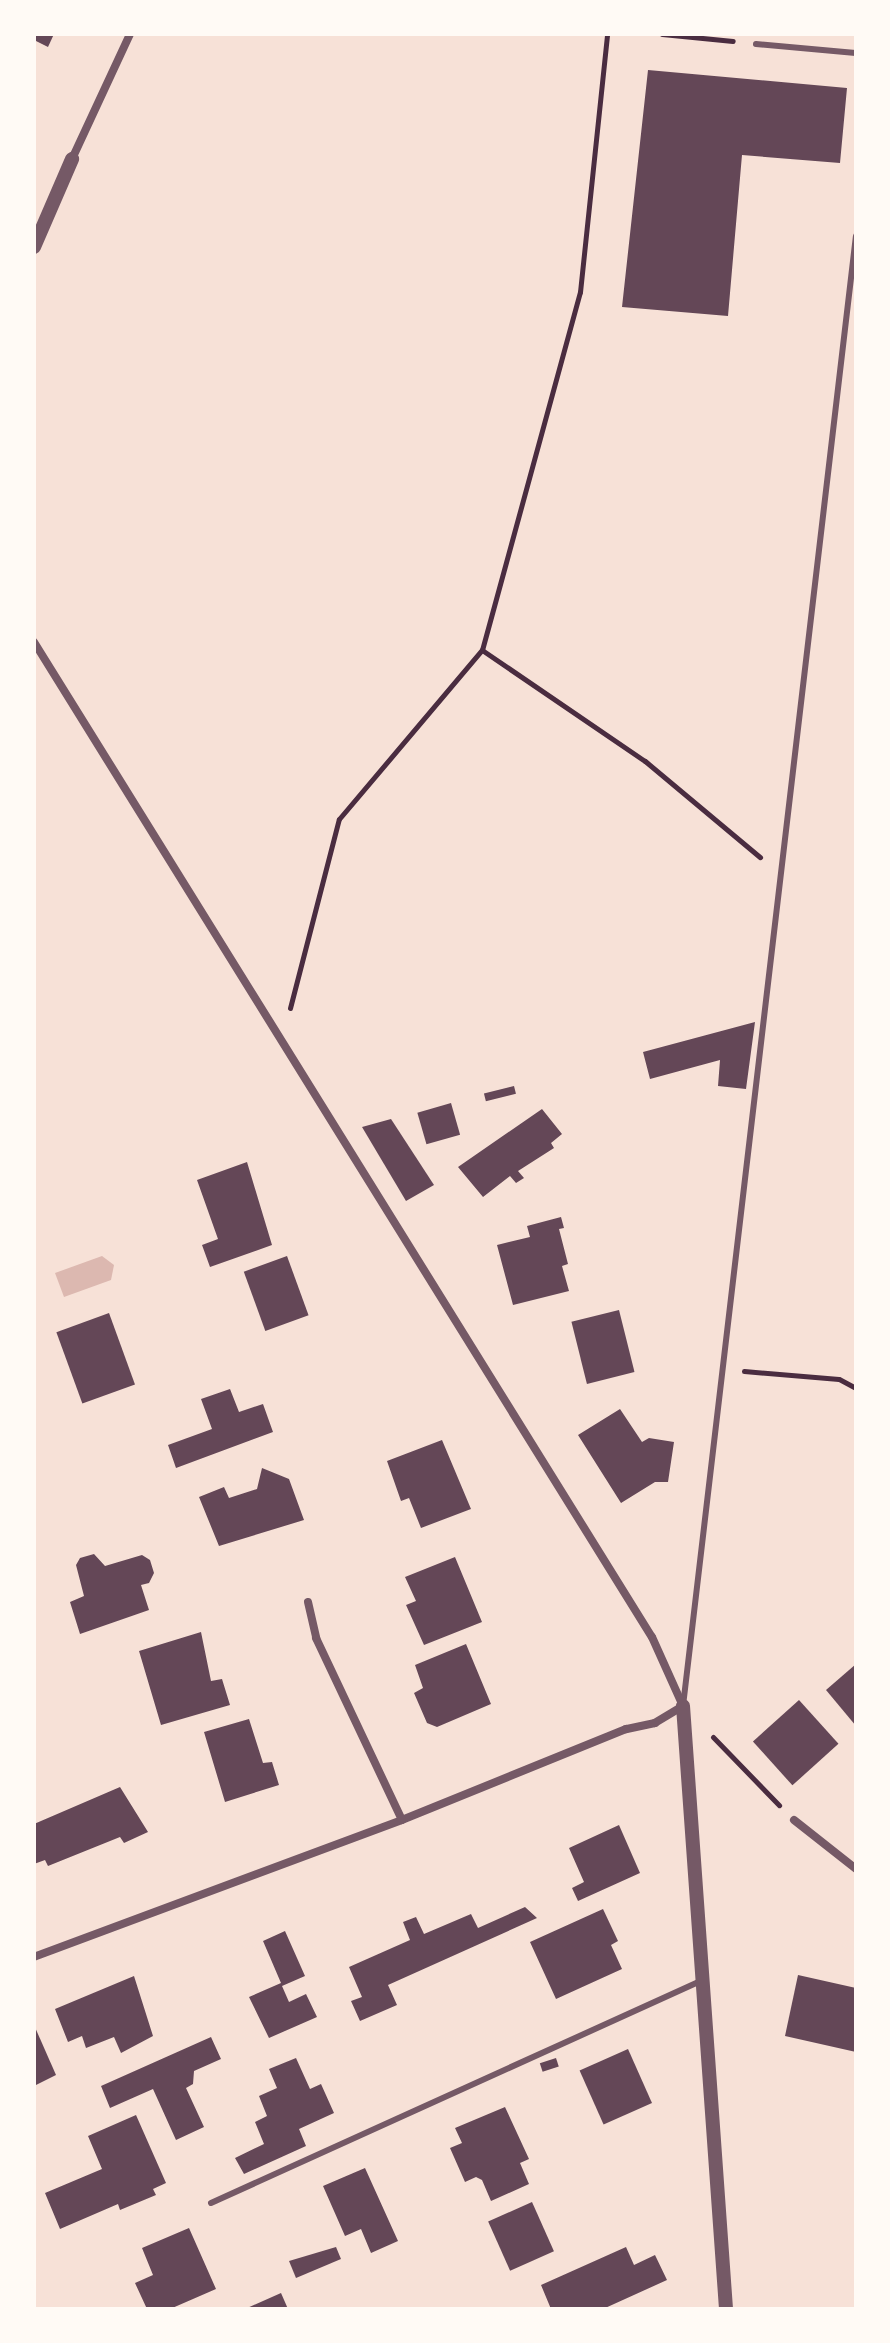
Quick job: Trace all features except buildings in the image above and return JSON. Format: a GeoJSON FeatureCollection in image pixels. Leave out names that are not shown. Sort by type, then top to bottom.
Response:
{"type":"FeatureCollection","features":[{"type":"Feature","properties":{"kind":"street"},"geometry":{"type":"LineString","coordinates":[[34,247],[130,34]]}},
{"type":"Feature","properties":{"kind":"street"},"geometry":{"type":"LineString","coordinates":[[34,642],[283,1036],[652,1637],[683,1706],[726,2309]]}},
{"type":"Feature","properties":{"kind":"street"},"geometry":{"type":"LineString","coordinates":[[308,1602],[316,1638],[402,1820]]}},
{"type":"Feature","properties":{"kind":"street"},"geometry":{"type":"LineString","coordinates":[[34,1957],[402,1820],[626,1729],[655,1723],[683,1706]]}},
{"type":"Feature","properties":{"kind":"street"},"geometry":{"type":"LineString","coordinates":[[794,1820],[856,1869]]}},
{"type":"Feature","properties":{"kind":"lane"},"geometry":{"type":"LineString","coordinates":[[756,44],[856,53]]}},
{"type":"Feature","properties":{"kind":"lane"},"geometry":{"type":"LineString","coordinates":[[683,1706],[856,236]]}},
{"type":"Feature","properties":{"kind":"lane"},"geometry":{"type":"LineString","coordinates":[[211,2203],[703,1980]]}},
{"type":"Feature","properties":{"kind":"path"},"geometry":{"type":"LineString","coordinates":[[283,1036],[339,819],[482,650],[580,292],[607,34]]}},
{"type":"Feature","properties":{"kind":"path"},"geometry":{"type":"LineString","coordinates":[[662,34],[756,44]]}},
{"type":"Feature","properties":{"kind":"path"},"geometry":{"type":"LineString","coordinates":[[482,650],[645,761],[780,874]]}},
{"type":"Feature","properties":{"kind":"path"},"geometry":{"type":"LineString","coordinates":[[721,1370],[839,1379],[856,1388]]}},
{"type":"Feature","properties":{"kind":"path"},"geometry":{"type":"LineString","coordinates":[[683,1706],[794,1820]]}},
{"type":"Feature","properties":{"kind":"shaded area"},"geometry":{"type":"Polygon","coordinates":[[[102,1256],[114,1265],[111,1280],[64,1297],[55,1273],[102,1256]]]}}]}
